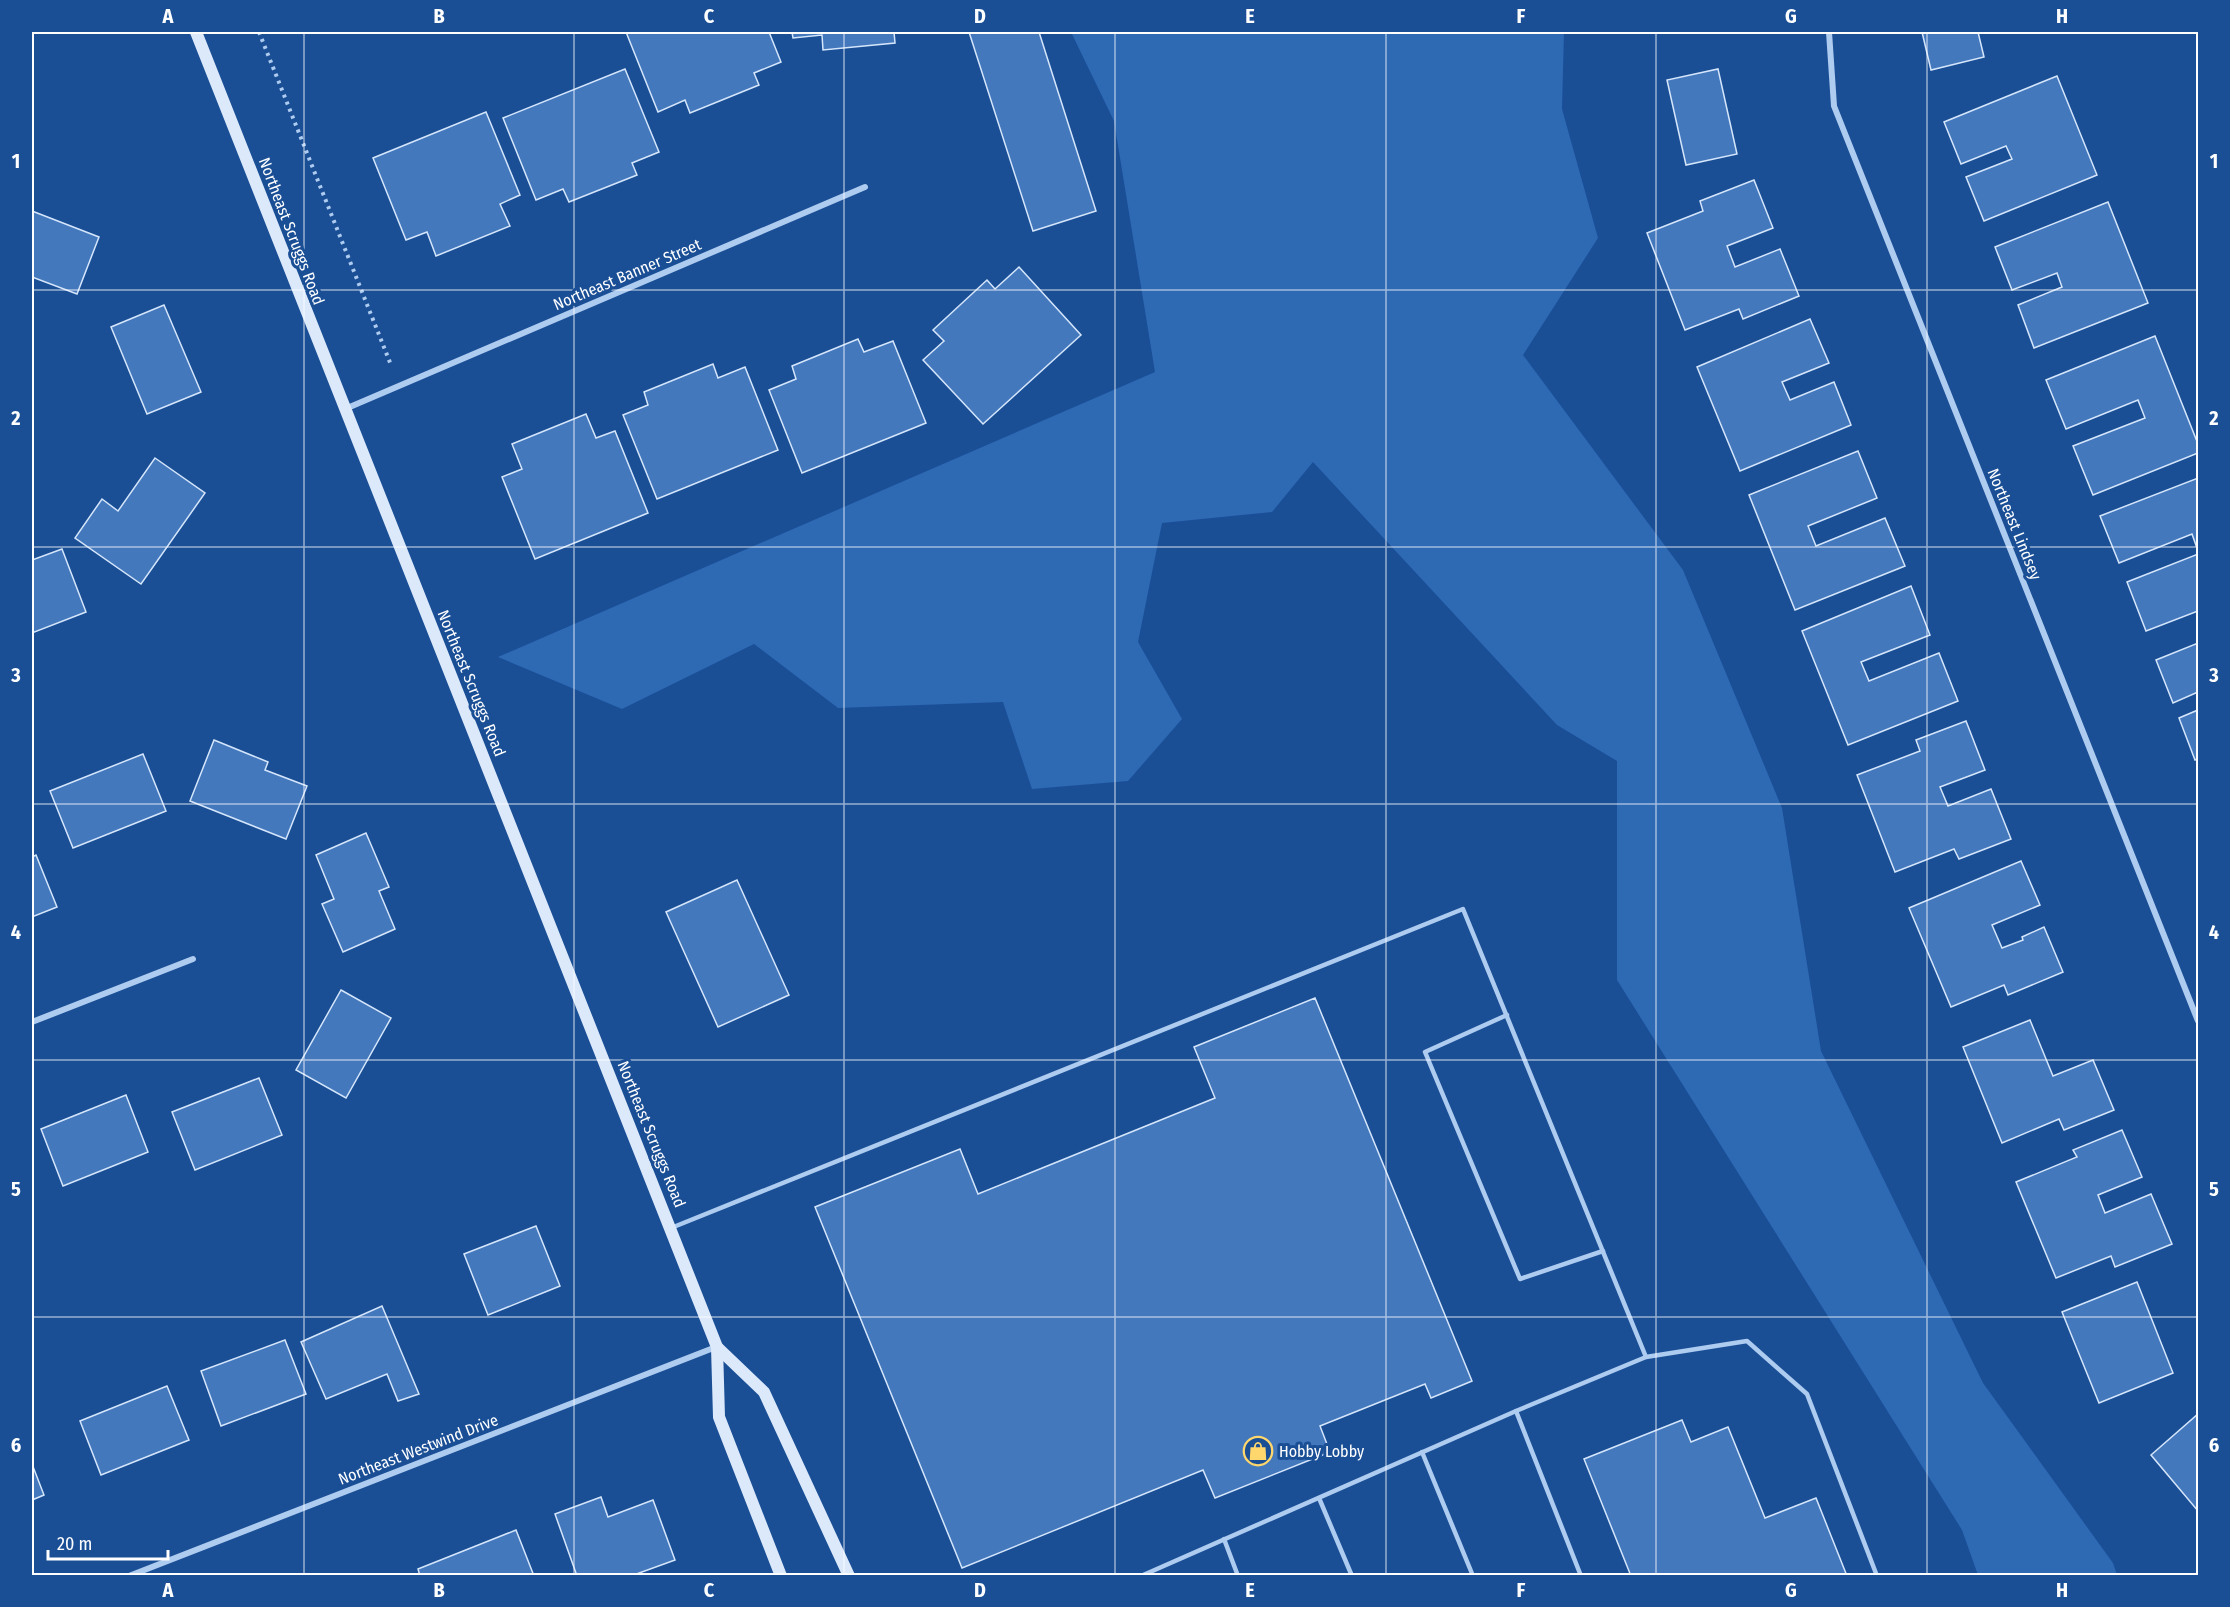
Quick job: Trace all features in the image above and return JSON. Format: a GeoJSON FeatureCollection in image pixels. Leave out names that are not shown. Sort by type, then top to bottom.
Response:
{"type":"FeatureCollection","features":[{"type":"Feature","properties":{"kind":"street","name":"Northeast Scruggs Road"},"geometry":{"type":"LineString","coordinates":[[196,32],[717,1347],[719,1417],[781,1575]]}},
{"type":"Feature","properties":{"kind":"street","name":"Northeast Lindsey"},"geometry":{"type":"LineString","coordinates":[[1829,32],[1834,106],[2199,1021]]}},
{"type":"Feature","properties":{"kind":"street","name":"Northeast Banner Street"},"geometry":{"type":"LineString","coordinates":[[345,409],[865,187]]}},
{"type":"Feature","properties":{"kind":"street"},"geometry":{"type":"LineString","coordinates":[[32,1022],[193,959]]}},
{"type":"Feature","properties":{"kind":"street","name":"Northeast Scruggs Road"},"geometry":{"type":"LineString","coordinates":[[717,1347],[764,1392],[849,1575]]}},
{"type":"Feature","properties":{"kind":"street","name":"Northeast Westwind Drive"},"geometry":{"type":"LineString","coordinates":[[129,1575],[717,1347]]}},
{"type":"Feature","properties":{"kind":"lane"},"geometry":{"type":"LineString","coordinates":[[671,1228],[1463,909],[1646,1357]]}},
{"type":"Feature","properties":{"kind":"lane"},"geometry":{"type":"LineString","coordinates":[[1507,1016],[1425,1052],[1520,1279],[1602,1251]]}},
{"type":"Feature","properties":{"kind":"lane"},"geometry":{"type":"LineString","coordinates":[[1141,1575],[1516,1411],[1646,1357],[1747,1341],[1807,1394],[1877,1575]]}},
{"type":"Feature","properties":{"kind":"lane"},"geometry":{"type":"LineString","coordinates":[[1516,1411],[1581,1575]]}},
{"type":"Feature","properties":{"kind":"lane"},"geometry":{"type":"LineString","coordinates":[[1422,1452],[1473,1575]]}},
{"type":"Feature","properties":{"kind":"lane"},"geometry":{"type":"LineString","coordinates":[[1319,1498],[1352,1575]]}},
{"type":"Feature","properties":{"kind":"lane"},"geometry":{"type":"LineString","coordinates":[[1224,1539],[1238,1575]]}},
{"type":"Feature","properties":{"kind":"path"},"geometry":{"type":"LineString","coordinates":[[259,32],[399,386]]}},
{"type":"Feature","properties":{"kind":"shaded area"},"geometry":{"type":"Polygon","coordinates":[[[1071,32],[1564,32],[1562,109],[1598,238],[1523,355],[1683,570],[1782,808],[1821,1051],[1983,1383],[2113,1563],[2117,1575],[1978,1575],[1962,1530],[1617,980],[1617,761],[1557,725],[1313,462],[1272,512],[1162,523],[1138,642],[1182,719],[1128,781],[1032,789],[1003,702],[838,708],[754,644],[622,709],[498,657],[1155,372],[1114,121],[1071,32]]]}},
{"type":"Feature","properties":{"kind":"building"},"geometry":{"type":"Polygon","coordinates":[[[626,32],[769,32],[781,62],[754,73],[759,85],[690,113],[685,100],[658,112],[626,32]]]}},
{"type":"Feature","properties":{"kind":"building"},"geometry":{"type":"Polygon","coordinates":[[[792,32],[894,32],[895,43],[823,50],[822,35],[793,38],[792,32]]]}},
{"type":"Feature","properties":{"kind":"building"},"geometry":{"type":"Polygon","coordinates":[[[969,32],[1039,32],[1096,211],[1033,231],[969,32]]]}},
{"type":"Feature","properties":{"kind":"building"},"geometry":{"type":"Polygon","coordinates":[[[1922,32],[1978,32],[1984,57],[1931,70],[1922,32]]]}},
{"type":"Feature","properties":{"kind":"building"},"geometry":{"type":"Polygon","coordinates":[[[625,69],[659,152],[632,163],[637,175],[569,202],[563,189],[536,200],[503,118],[625,69]]]}},
{"type":"Feature","properties":{"kind":"building"},"geometry":{"type":"Polygon","coordinates":[[[1718,69],[1737,154],[1686,165],[1667,80],[1718,69]]]}},
{"type":"Feature","properties":{"kind":"building"},"geometry":{"type":"Polygon","coordinates":[[[2057,76],[2097,175],[1984,221],[1966,177],[2012,159],[2006,146],[1961,164],[1944,122],[2057,76]]]}},
{"type":"Feature","properties":{"kind":"building"},"geometry":{"type":"Polygon","coordinates":[[[486,112],[520,195],[500,204],[510,226],[436,256],[427,232],[406,240],[373,158],[486,112]]]}},
{"type":"Feature","properties":{"kind":"building"},"geometry":{"type":"Polygon","coordinates":[[[1754,180],[1773,228],[1727,246],[1735,267],[1780,249],[1799,296],[1743,319],[1739,309],[1685,330],[1647,233],[1703,211],[1700,201],[1754,180]]]}},
{"type":"Feature","properties":{"kind":"building"},"geometry":{"type":"Polygon","coordinates":[[[2108,202],[2148,303],[2034,348],[2018,305],[2062,287],[2057,273],[2012,290],[1995,247],[2108,202]]]}},
{"type":"Feature","properties":{"kind":"building"},"geometry":{"type":"Polygon","coordinates":[[[32,211],[99,237],[77,294],[32,277],[32,211]]]}},
{"type":"Feature","properties":{"kind":"building"},"geometry":{"type":"Polygon","coordinates":[[[1019,267],[1081,335],[983,424],[923,360],[944,341],[933,330],[987,280],[995,289],[1019,267]]]}},
{"type":"Feature","properties":{"kind":"building"},"geometry":{"type":"Polygon","coordinates":[[[164,305],[201,392],[147,414],[111,327],[164,305]]]}},
{"type":"Feature","properties":{"kind":"building"},"geometry":{"type":"Polygon","coordinates":[[[1810,319],[1829,363],[1782,382],[1790,400],[1834,382],[1851,425],[1740,471],[1697,367],[1810,319]]]}},
{"type":"Feature","properties":{"kind":"building"},"geometry":{"type":"Polygon","coordinates":[[[2155,336],[2198,444],[2198,453],[2093,495],[2073,446],[2145,418],[2138,400],[2066,429],[2046,380],[2155,336]]]}},
{"type":"Feature","properties":{"kind":"building"},"geometry":{"type":"Polygon","coordinates":[[[858,339],[864,352],[893,341],[926,423],[802,473],[769,390],[796,379],[792,366],[858,339]]]}},
{"type":"Feature","properties":{"kind":"building"},"geometry":{"type":"Polygon","coordinates":[[[713,364],[718,378],[745,367],[778,450],[657,499],[623,415],[648,405],[644,392],[713,364]]]}},
{"type":"Feature","properties":{"kind":"building"},"geometry":{"type":"Polygon","coordinates":[[[586,414],[596,438],[615,431],[648,513],[535,559],[502,477],[522,469],[512,444],[586,414]]]}},
{"type":"Feature","properties":{"kind":"building"},"geometry":{"type":"Polygon","coordinates":[[[1858,451],[1877,498],[1808,526],[1816,546],[1885,518],[1905,566],[1795,610],[1749,495],[1858,451]]]}},
{"type":"Feature","properties":{"kind":"building"},"geometry":{"type":"Polygon","coordinates":[[[155,458],[205,493],[141,584],[75,538],[102,499],[118,511],[155,458]]]}},
{"type":"Feature","properties":{"kind":"building"},"geometry":{"type":"Polygon","coordinates":[[[2198,478],[2198,551],[2192,534],[2119,563],[2100,516],[2198,478]]]}},
{"type":"Feature","properties":{"kind":"building"},"geometry":{"type":"Polygon","coordinates":[[[62,549],[86,612],[32,633],[32,560],[62,549]]]}},
{"type":"Feature","properties":{"kind":"building"},"geometry":{"type":"Polygon","coordinates":[[[2198,554],[2198,611],[2146,631],[2127,582],[2198,554]]]}},
{"type":"Feature","properties":{"kind":"building"},"geometry":{"type":"Polygon","coordinates":[[[1911,586],[1930,635],[1861,662],[1869,681],[1939,653],[1958,701],[1848,745],[1802,631],[1911,586]]]}},
{"type":"Feature","properties":{"kind":"building"},"geometry":{"type":"Polygon","coordinates":[[[2198,643],[2198,692],[2173,703],[2156,660],[2198,643]]]}},
{"type":"Feature","properties":{"kind":"building"},"geometry":{"type":"Polygon","coordinates":[[[2198,710],[2198,759],[2195,760],[2179,718],[2198,710]]]}},
{"type":"Feature","properties":{"kind":"building"},"geometry":{"type":"Polygon","coordinates":[[[1966,721],[1985,770],[1940,787],[1948,806],[1991,789],[2011,839],[1959,859],[1954,849],[1895,872],[1857,775],[1920,751],[1916,740],[1966,721]]]}},
{"type":"Feature","properties":{"kind":"building"},"geometry":{"type":"Polygon","coordinates":[[[214,740],[268,762],[265,770],[307,786],[286,839],[190,801],[214,740]]]}},
{"type":"Feature","properties":{"kind":"building"},"geometry":{"type":"Polygon","coordinates":[[[143,754],[166,811],[73,848],[50,791],[143,754]]]}},
{"type":"Feature","properties":{"kind":"building"},"geometry":{"type":"Polygon","coordinates":[[[366,833],[389,887],[379,891],[395,929],[343,952],[322,904],[334,899],[316,855],[366,833]]]}},
{"type":"Feature","properties":{"kind":"building"},"geometry":{"type":"Polygon","coordinates":[[[36,855],[57,907],[32,917],[32,857],[36,855]]]}},
{"type":"Feature","properties":{"kind":"building"},"geometry":{"type":"Polygon","coordinates":[[[2021,861],[2040,905],[1992,925],[2002,948],[2023,940],[2022,937],[2044,927],[2063,972],[2008,995],[2004,985],[1951,1007],[1909,908],[2021,861]]]}},
{"type":"Feature","properties":{"kind":"building"},"geometry":{"type":"Polygon","coordinates":[[[737,880],[789,995],[718,1027],[666,912],[737,880]]]}},
{"type":"Feature","properties":{"kind":"building"},"geometry":{"type":"Polygon","coordinates":[[[341,990],[391,1018],[346,1098],[296,1070],[341,990]]]}},
{"type":"Feature","properties":{"kind":"building"},"geometry":{"type":"Polygon","coordinates":[[[1315,998],[1472,1381],[1431,1398],[1425,1384],[1320,1426],[1330,1452],[1215,1498],[1203,1470],[962,1568],[815,1207],[960,1149],[978,1194],[1215,1098],[1194,1047],[1315,998]]]}},
{"type":"Feature","properties":{"kind":"building"},"geometry":{"type":"Polygon","coordinates":[[[2030,1020],[2053,1076],[2093,1060],[2114,1110],[2064,1130],[2059,1119],[2002,1143],[1963,1047],[2030,1020]]]}},
{"type":"Feature","properties":{"kind":"building"},"geometry":{"type":"Polygon","coordinates":[[[259,1078],[282,1135],[195,1170],[172,1112],[259,1078]]]}},
{"type":"Feature","properties":{"kind":"building"},"geometry":{"type":"Polygon","coordinates":[[[126,1095],[148,1152],[63,1186],[41,1129],[126,1095]]]}},
{"type":"Feature","properties":{"kind":"building"},"geometry":{"type":"Polygon","coordinates":[[[2122,1130],[2142,1177],[2098,1195],[2105,1213],[2151,1194],[2172,1244],[2115,1267],[2111,1256],[2056,1278],[2016,1182],[2077,1157],[2073,1150],[2122,1130]]]}},
{"type":"Feature","properties":{"kind":"building"},"geometry":{"type":"Polygon","coordinates":[[[536,1226],[560,1286],[488,1315],[464,1254],[536,1226]]]}},
{"type":"Feature","properties":{"kind":"building"},"geometry":{"type":"Polygon","coordinates":[[[2137,1282],[2173,1373],[2099,1403],[2062,1312],[2137,1282]]]}},
{"type":"Feature","properties":{"kind":"building"},"geometry":{"type":"Polygon","coordinates":[[[382,1306],[419,1394],[398,1401],[387,1374],[326,1399],[301,1342],[382,1306]]]}},
{"type":"Feature","properties":{"kind":"building"},"geometry":{"type":"Polygon","coordinates":[[[285,1340],[306,1394],[221,1426],[201,1371],[285,1340]]]}},
{"type":"Feature","properties":{"kind":"building"},"geometry":{"type":"Polygon","coordinates":[[[167,1386],[189,1440],[101,1475],[80,1421],[167,1386]]]}},
{"type":"Feature","properties":{"kind":"building"},"geometry":{"type":"Polygon","coordinates":[[[2198,1414],[2198,1511],[2151,1455],[2198,1414]]]}},
{"type":"Feature","properties":{"kind":"building"},"geometry":{"type":"Polygon","coordinates":[[[1682,1420],[1691,1442],[1728,1427],[1765,1518],[1816,1498],[1847,1576],[1631,1576],[1584,1459],[1682,1420]]]}},
{"type":"Feature","properties":{"kind":"building"},"geometry":{"type":"Polygon","coordinates":[[[32,1464],[44,1495],[32,1500],[32,1464]]]}},
{"type":"Feature","properties":{"kind":"building"},"geometry":{"type":"Polygon","coordinates":[[[601,1497],[608,1517],[653,1500],[675,1560],[631,1576],[577,1576],[555,1514],[601,1497]]]}},
{"type":"Feature","properties":{"kind":"building"},"geometry":{"type":"Polygon","coordinates":[[[516,1530],[534,1576],[420,1576],[418,1569],[516,1530]]]}},
{"type":"Feature","properties":{"kind":"place","name":"Hobby Lobby"},"geometry":{"type":"Point","coordinates":[1258,1451]}}]}
